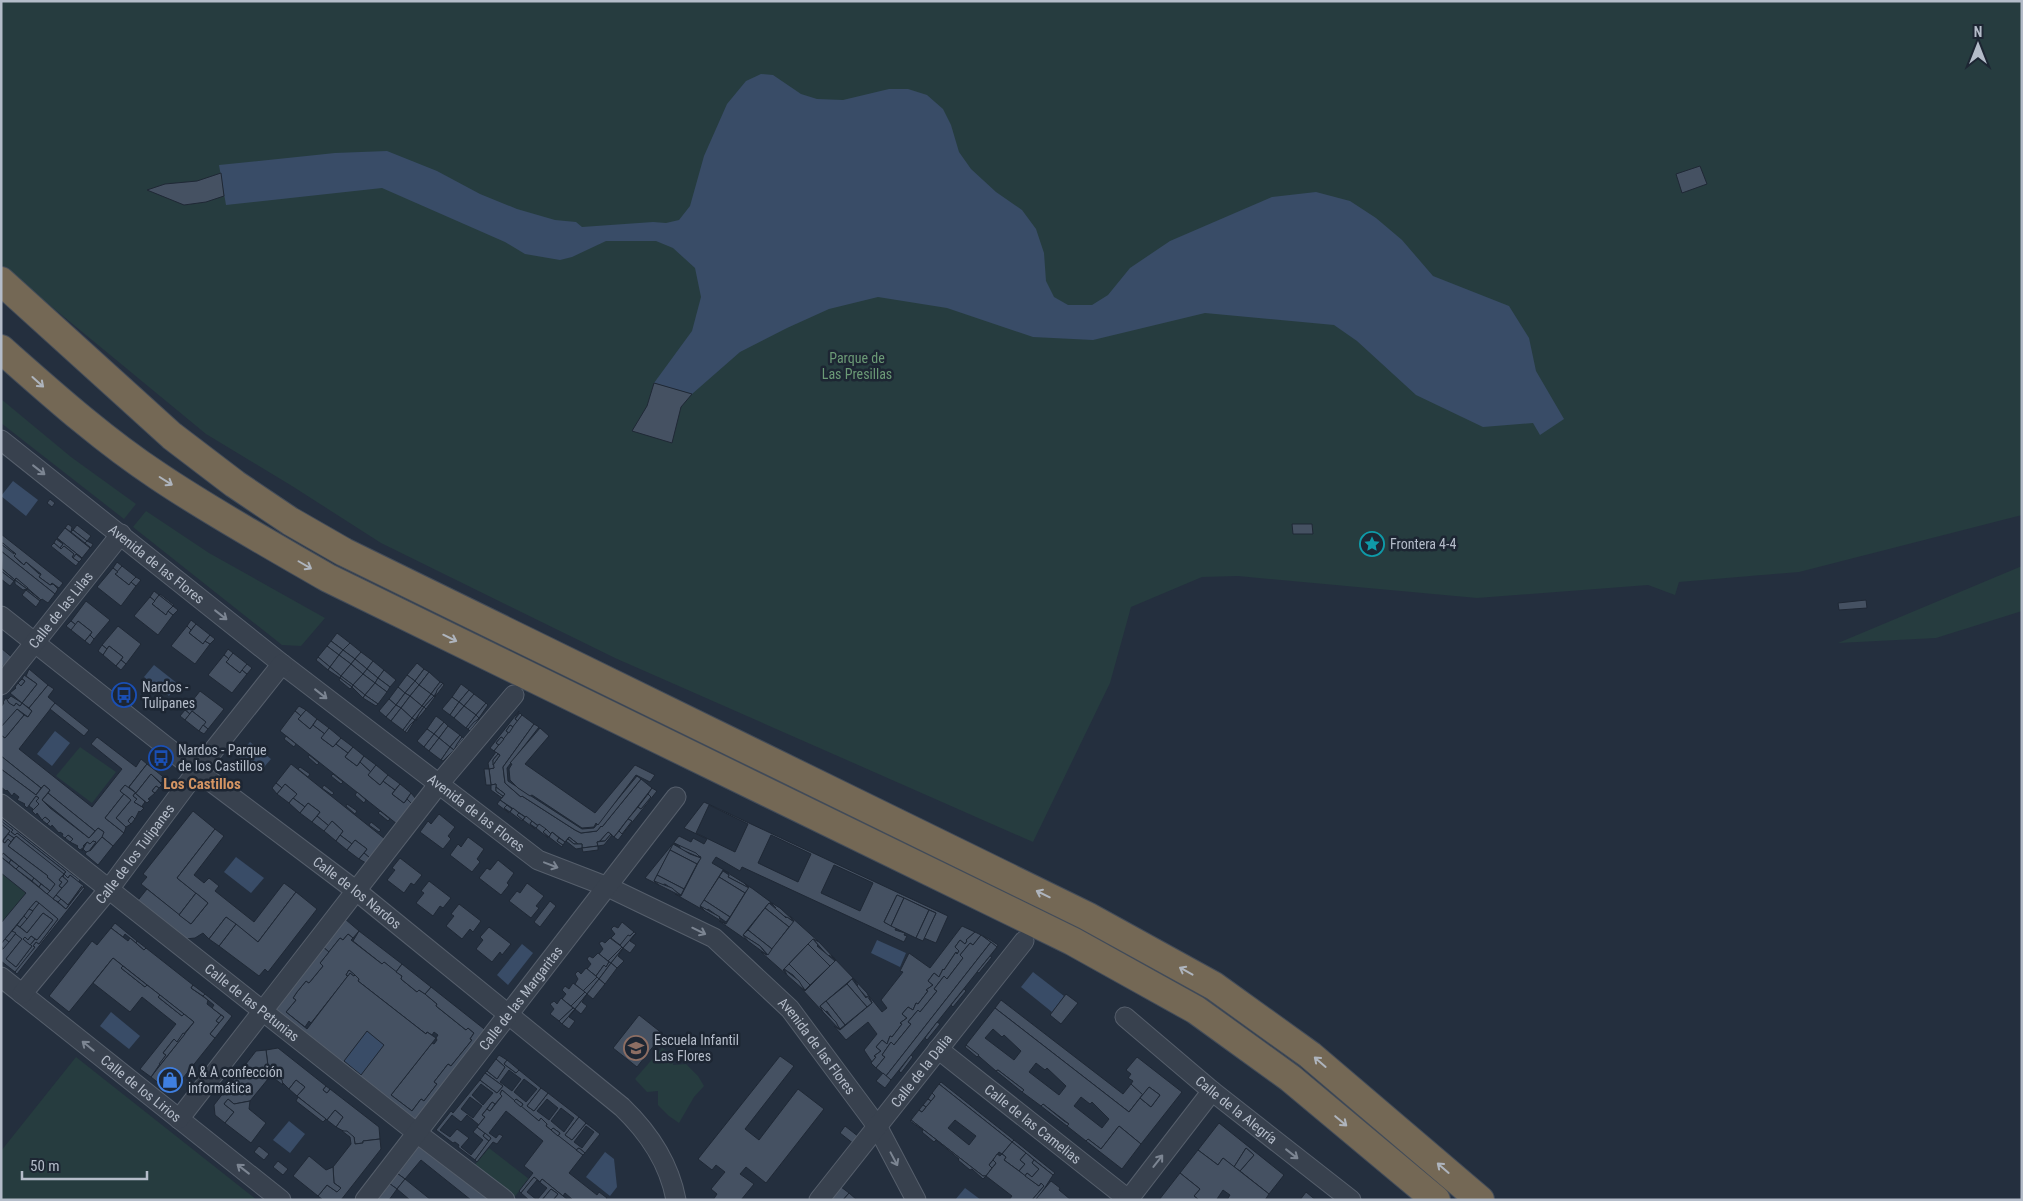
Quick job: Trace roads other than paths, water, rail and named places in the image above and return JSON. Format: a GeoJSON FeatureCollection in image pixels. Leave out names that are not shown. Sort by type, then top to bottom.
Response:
{"type":"FeatureCollection","features":[{"type":"Feature","properties":{"kind":"highway"},"geometry":{"type":"LineString","coordinates":[[1,281],[172,436],[235,484],[290,521],[344,552],[1088,916],[1214,986],[1310,1055],[1480,1200]]}},
{"type":"Feature","properties":{"kind":"highway"},"geometry":{"type":"LineString","coordinates":[[1,349],[75,415],[157,476],[246,531],[328,578],[1072,941],[1196,1010],[1290,1078],[1436,1200]]}},
{"type":"Feature","properties":{"kind":"street","name":"Avenida de las Flores"},"geometry":{"type":"LineString","coordinates":[[1,440],[282,664],[538,860],[608,887],[714,938],[790,1009],[877,1126],[916,1200]]}},
{"type":"Feature","properties":{"kind":"street","name":"Calle de las Lilas"},"geometry":{"type":"LineString","coordinates":[[1,684],[121,534]]}},
{"type":"Feature","properties":{"kind":"street","name":"Calle de los Nardos"},"geometry":{"type":"LineString","coordinates":[[1,616],[197,771],[356,892],[622,1107],[638,1122],[652,1140],[665,1165],[676,1200]]}},
{"type":"Feature","properties":{"kind":"street","name":"Calle de los Tulipanes"},"geometry":{"type":"LineString","coordinates":[[22,994],[109,889],[197,771],[282,664]]}},
{"type":"Feature","properties":{"kind":"street"},"geometry":{"type":"LineString","coordinates":[[179,1119],[438,785],[514,695]]}},
{"type":"Feature","properties":{"kind":"street","name":"Calle de las Margaritas"},"geometry":{"type":"LineString","coordinates":[[365,1200],[676,797]]}},
{"type":"Feature","properties":{"kind":"street","name":"Calle de las Petunias"},"geometry":{"type":"LineString","coordinates":[[1,804],[417,1133],[505,1200]]}},
{"type":"Feature","properties":{"kind":"street","name":"Calle de la Dalia"},"geometry":{"type":"LineString","coordinates":[[819,1200],[1024,941]]}},
{"type":"Feature","properties":{"kind":"street","name":"Calle de los Lirios"},"geometry":{"type":"LineString","coordinates":[[1,977],[281,1200]]}},
{"type":"Feature","properties":{"kind":"street","name":"Calle de la Alegría"},"geometry":{"type":"LineString","coordinates":[[1125,1018],[1212,1091],[1351,1200]]}},
{"type":"Feature","properties":{"kind":"street","name":"Calle de las Camelias"},"geometry":{"type":"LineString","coordinates":[[938,1049],[1128,1200]]}},
{"type":"Feature","properties":{"kind":"street"},"geometry":{"type":"LineString","coordinates":[[1128,1200],[1212,1091]]}},
{"type":"Feature","properties":{"kind":"water"},"geometry":{"type":"Polygon","coordinates":[[[761,74],[773,75],[801,94],[817,99],[843,100],[889,89],[908,89],[927,95],[943,109],[951,125],[959,152],[971,169],[996,192],[1022,210],[1036,229],[1044,253],[1046,281],[1054,297],[1068,305],[1092,305],[1108,295],[1130,268],[1170,241],[1272,197],[1316,192],[1350,201],[1376,218],[1402,240],[1433,276],[1509,306],[1529,338],[1536,371],[1564,419],[1540,435],[1533,423],[1483,427],[1416,395],[1357,341],[1334,325],[1205,313],[1093,340],[1033,337],[947,308],[878,297],[829,309],[740,352],[692,394],[654,383],[692,331],[701,297],[695,268],[673,248],[656,241],[606,241],[572,257],[560,260],[525,254],[505,242],[382,188],[226,205],[219,165],[335,153],[387,151],[437,171],[480,194],[517,209],[555,220],[576,222],[582,227],[653,222],[666,223],[679,220],[690,206],[704,156],[727,104],[746,81],[761,74]]]}},
{"type":"Feature","properties":{"kind":"water"},"geometry":{"type":"Polygon","coordinates":[[[13,481],[38,500],[26,516],[1,496],[13,481]]]}},
{"type":"Feature","properties":{"kind":"water"},"geometry":{"type":"Polygon","coordinates":[[[154,665],[178,684],[169,696],[144,677],[154,665]]]}},
{"type":"Feature","properties":{"kind":"water"},"geometry":{"type":"Polygon","coordinates":[[[55,731],[70,743],[52,766],[37,754],[55,731]]]}},
{"type":"Feature","properties":{"kind":"water"},"geometry":{"type":"Polygon","coordinates":[[[250,742],[271,759],[259,773],[238,756],[250,742]]]}},
{"type":"Feature","properties":{"kind":"water"},"geometry":{"type":"Polygon","coordinates":[[[236,857],[264,878],[251,893],[224,872],[236,857]]]}},
{"type":"Feature","properties":{"kind":"water"},"geometry":{"type":"Polygon","coordinates":[[[877,940],[906,953],[900,967],[871,953],[877,940]]]}},
{"type":"Feature","properties":{"kind":"water"},"geometry":{"type":"Polygon","coordinates":[[[522,944],[533,953],[508,985],[497,975],[522,944]]]}},
{"type":"Feature","properties":{"kind":"water"},"geometry":{"type":"Polygon","coordinates":[[[1033,972],[1064,996],[1052,1012],[1021,987],[1033,972]]]}},
{"type":"Feature","properties":{"kind":"water"},"geometry":{"type":"Polygon","coordinates":[[[111,1012],[140,1036],[129,1049],[100,1026],[111,1012]]]}},
{"type":"Feature","properties":{"kind":"water"},"geometry":{"type":"Polygon","coordinates":[[[367,1031],[384,1045],[361,1075],[344,1061],[367,1031]]]}},
{"type":"Feature","properties":{"kind":"water"},"geometry":{"type":"Polygon","coordinates":[[[289,1121],[305,1134],[290,1153],[273,1140],[289,1121]]]}},
{"type":"Feature","properties":{"kind":"water"},"geometry":{"type":"Polygon","coordinates":[[[605,1152],[614,1159],[617,1187],[610,1196],[586,1177],[605,1152]]]}},
{"type":"Feature","properties":{"kind":"water"},"geometry":{"type":"Polygon","coordinates":[[[965,1188],[981,1200],[955,1200],[965,1188]]]}},
{"type":"Feature","properties":{"kind":"place","name":"Frontera 4-4"},"geometry":{"type":"Point","coordinates":[1372,544]}},
{"type":"Feature","properties":{"kind":"place","name":"Nardos - Tulipanes"},"geometry":{"type":"Point","coordinates":[124,695]}},
{"type":"Feature","properties":{"kind":"place","name":"Nardos - Parque de los Castillos"},"geometry":{"type":"Point","coordinates":[161,758]}},
{"type":"Feature","properties":{"kind":"place","name":"Escuela Infantil Las Flores"},"geometry":{"type":"Point","coordinates":[636,1048]}},
{"type":"Feature","properties":{"kind":"place","name":"A & A confección informática"},"geometry":{"type":"Point","coordinates":[170,1080]}},
{"type":"Feature","properties":{"kind":"district","name":"Los Castillos"},"geometry":{"type":"Point","coordinates":[202,784]}},
{"type":"Feature","properties":{"kind":"park label","name":"Parque de Las Presillas"},"geometry":{"type":"Point","coordinates":[857,366]}}]}
